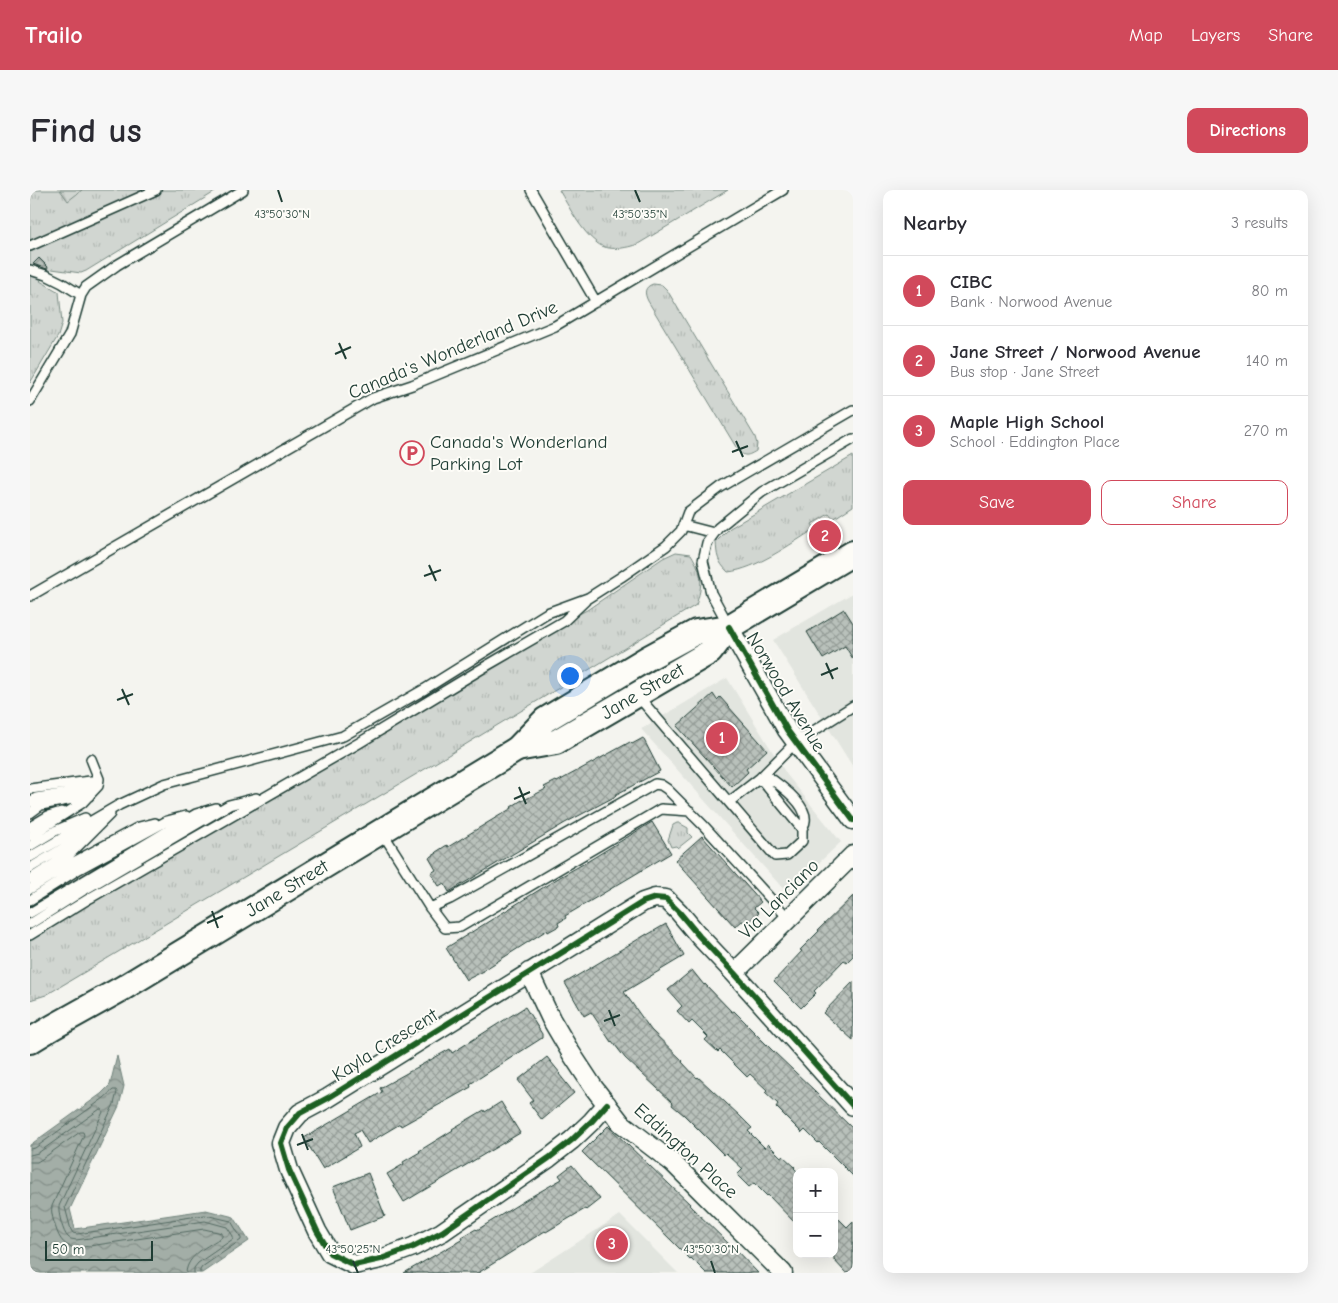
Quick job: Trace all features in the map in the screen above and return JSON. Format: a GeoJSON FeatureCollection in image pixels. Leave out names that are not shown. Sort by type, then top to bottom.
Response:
{"type":"FeatureCollection","features":[{"type":"Feature","properties":{"kind":"main road","name":"Jane Street"},"geometry":{"type":"LineString","coordinates":[[518,749],[556,742],[637,695],[710,652],[729,627],[853,553]]}},
{"type":"Feature","properties":{"kind":"main road","name":"Jane Street"},"geometry":{"type":"LineString","coordinates":[[30,1040],[123,988],[518,749],[545,720],[648,658],[696,632],[729,627]]}},
{"type":"Feature","properties":{"kind":"street","name":"Norwood Avenue"},"geometry":{"type":"LineString","coordinates":[[729,627],[787,730],[853,820]]}},
{"type":"Feature","properties":{"kind":"street","name":"Via Lanciano"},"geometry":{"type":"LineString","coordinates":[[734,973],[853,856]]}},
{"type":"Feature","properties":{"kind":"street","name":"Kayla Crescent"},"geometry":{"type":"LineString","coordinates":[[607,1104],[572,1140],[549,1158],[442,1232],[413,1247],[381,1260],[354,1265],[330,1254],[317,1231],[290,1170],[281,1144],[287,1128],[300,1114],[643,902],[655,898],[666,900],[679,912],[853,1106]]}},
{"type":"Feature","properties":{"kind":"street","name":"Eddington Place"},"geometry":{"type":"LineString","coordinates":[[529,972],[551,1019],[571,1053],[621,1124],[673,1163],[783,1273]]}},
{"type":"Feature","properties":{"kind":"lane"},"geometry":{"type":"LineString","coordinates":[[30,246],[156,190]]}},
{"type":"Feature","properties":{"kind":"lane"},"geometry":{"type":"LineString","coordinates":[[30,401],[70,334],[81,295],[86,287],[117,265],[243,190]]}},
{"type":"Feature","properties":{"kind":"lane"},"geometry":{"type":"LineString","coordinates":[[531,190],[596,302]]}},
{"type":"Feature","properties":{"kind":"lane","name":"Canada's Wonderland Drive"},"geometry":{"type":"LineString","coordinates":[[30,596],[373,398],[412,385],[556,326],[783,190]]}},
{"type":"Feature","properties":{"kind":"lane"},"geometry":{"type":"LineString","coordinates":[[30,270],[46,275],[81,295]]}},
{"type":"Feature","properties":{"kind":"lane"},"geometry":{"type":"LineString","coordinates":[[30,935],[564,621],[588,598],[666,546],[681,531],[688,512],[721,487],[853,410]]}},
{"type":"Feature","properties":{"kind":"lane"},"geometry":{"type":"LineString","coordinates":[[729,627],[711,593],[703,561],[707,543],[714,532],[762,492],[853,439]]}},
{"type":"Feature","properties":{"kind":"lane"},"geometry":{"type":"LineString","coordinates":[[683,525],[714,532]]}},
{"type":"Feature","properties":{"kind":"lane"},"geometry":{"type":"LineString","coordinates":[[30,846],[55,831],[164,784],[343,736],[425,689],[547,613],[588,598]]}},
{"type":"Feature","properties":{"kind":"lane"},"geometry":{"type":"LineString","coordinates":[[637,695],[775,856],[787,855],[802,841],[802,829],[762,776]]}},
{"type":"Feature","properties":{"kind":"lane"},"geometry":{"type":"LineString","coordinates":[[729,802],[762,776],[796,742],[853,706]]}},
{"type":"Feature","properties":{"kind":"lane"},"geometry":{"type":"LineString","coordinates":[[30,836],[82,803],[89,796],[97,785],[91,759]]}},
{"type":"Feature","properties":{"kind":"lane"},"geometry":{"type":"LineString","coordinates":[[430,908],[450,899],[655,784],[667,789],[690,811],[789,919]]}},
{"type":"Feature","properties":{"kind":"lane"},"geometry":{"type":"LineString","coordinates":[[30,789],[97,785]]}},
{"type":"Feature","properties":{"kind":"lane"},"geometry":{"type":"LineString","coordinates":[[30,802],[36,798],[97,785]]}},
{"type":"Feature","properties":{"kind":"lane"},"geometry":{"type":"LineString","coordinates":[[30,812],[41,805],[89,796]]}},
{"type":"Feature","properties":{"kind":"lane"},"geometry":{"type":"LineString","coordinates":[[30,889],[74,862],[139,827],[266,796]]}},
{"type":"Feature","properties":{"kind":"lane"},"geometry":{"type":"LineString","coordinates":[[30,857],[119,805]]}},
{"type":"Feature","properties":{"kind":"lane"},"geometry":{"type":"LineString","coordinates":[[30,868],[65,847],[119,805]]}},
{"type":"Feature","properties":{"kind":"lane"},"geometry":{"type":"LineString","coordinates":[[30,879],[70,854],[119,805]]}},
{"type":"Feature","properties":{"kind":"lane"},"geometry":{"type":"LineString","coordinates":[[30,924],[229,805]]}},
{"type":"Feature","properties":{"kind":"lane"},"geometry":{"type":"LineString","coordinates":[[30,827],[48,816],[72,809]]}},
{"type":"Feature","properties":{"kind":"lane"},"geometry":{"type":"LineString","coordinates":[[382,831],[430,908],[445,928],[460,928],[661,809],[690,811]]}},
{"type":"Feature","properties":{"kind":"lane"},"geometry":{"type":"LineString","coordinates":[[30,913],[196,814]]}},
{"type":"Feature","properties":{"kind":"lane"},"geometry":{"type":"LineString","coordinates":[[30,900],[79,869],[167,821]]}},
{"type":"Feature","properties":{"kind":"shaded area"},"geometry":{"type":"Polygon","coordinates":[[[853,593],[853,767],[773,640],[853,593]]]}},
{"type":"Feature","properties":{"kind":"shaded area"},"geometry":{"type":"Polygon","coordinates":[[[727,678],[787,775],[841,842],[787,893],[641,729],[727,678]]]}},
{"type":"Feature","properties":{"kind":"shaded area"},"geometry":{"type":"Polygon","coordinates":[[[620,1215],[678,1273],[530,1273],[620,1215]]]}},
{"type":"Feature","properties":{"kind":"green space"},"geometry":{"type":"Polygon","coordinates":[[[30,190],[218,190],[86,271],[81,273],[52,269],[40,281],[59,292],[62,323],[58,336],[30,383],[30,190]]]}},
{"type":"Feature","properties":{"kind":"green space"},"geometry":{"type":"Polygon","coordinates":[[[60,190],[82,190],[68,201],[60,190]]]}},
{"type":"Feature","properties":{"kind":"green space"},"geometry":{"type":"Polygon","coordinates":[[[559,190],[728,190],[638,244],[628,247],[606,248],[597,243],[586,232],[559,190]]]}},
{"type":"Feature","properties":{"kind":"green space"},"geometry":{"type":"Polygon","coordinates":[[[653,284],[662,285],[667,290],[755,437],[756,451],[745,455],[736,447],[648,301],[646,291],[653,284]]]}},
{"type":"Feature","properties":{"kind":"green space"},"geometry":{"type":"Polygon","coordinates":[[[853,456],[853,506],[833,519],[829,514],[812,524],[815,529],[762,561],[739,570],[728,572],[724,568],[718,558],[716,542],[730,528],[853,456]]]}},
{"type":"Feature","properties":{"kind":"green space"},"geometry":{"type":"Polygon","coordinates":[[[676,552],[691,554],[698,567],[701,585],[696,605],[46,995],[30,1000],[30,939],[563,622],[587,610],[663,558],[676,552]]]}},
{"type":"Feature","properties":{"kind":"green space"},"geometry":{"type":"Polygon","coordinates":[[[677,823],[688,828],[688,833],[692,837],[678,848],[676,846],[671,847],[668,840],[673,825],[677,823]]]}},
{"type":"Feature","properties":{"kind":"water"},"geometry":{"type":"Polygon","coordinates":[[[117,1056],[124,1086],[119,1106],[70,1209],[75,1229],[206,1210],[234,1217],[249,1241],[202,1273],[30,1273],[30,1145],[101,1094],[110,1085],[117,1056]]]}},
{"type":"Feature","properties":{"kind":"building"},"geometry":{"type":"Polygon","coordinates":[[[39,258],[48,267],[47,269],[33,264],[39,258]]]}},
{"type":"Feature","properties":{"kind":"building"},"geometry":{"type":"Polygon","coordinates":[[[844,609],[853,623],[853,659],[845,646],[823,659],[807,632],[844,609]]]}},
{"type":"Feature","properties":{"kind":"building"},"geometry":{"type":"Polygon","coordinates":[[[713,694],[717,700],[720,697],[767,750],[746,769],[748,772],[732,787],[677,726],[713,694]]]}},
{"type":"Feature","properties":{"kind":"building"},"geometry":{"type":"Polygon","coordinates":[[[643,738],[660,771],[565,823],[449,892],[444,883],[439,886],[431,873],[436,870],[429,858],[436,852],[447,845],[448,847],[522,800],[546,789],[544,787],[557,782],[630,742],[632,744],[643,738]]]}},
{"type":"Feature","properties":{"kind":"building"},"geometry":{"type":"Polygon","coordinates":[[[652,822],[671,853],[565,916],[566,918],[558,923],[559,926],[548,932],[547,930],[484,971],[466,980],[446,948],[652,822]]]}},
{"type":"Feature","properties":{"kind":"building"},"geometry":{"type":"Polygon","coordinates":[[[702,836],[761,902],[754,908],[759,913],[748,923],[742,921],[735,927],[675,860],[702,836]]]}},
{"type":"Feature","properties":{"kind":"building"},"geometry":{"type":"Polygon","coordinates":[[[853,896],[853,956],[847,962],[844,960],[814,991],[816,993],[801,1008],[774,981],[802,951],[800,950],[818,930],[853,896]]]}},
{"type":"Feature","properties":{"kind":"building"},"geometry":{"type":"Polygon","coordinates":[[[666,924],[684,956],[624,992],[651,1030],[683,1061],[697,1078],[752,1128],[748,1131],[765,1148],[768,1144],[795,1167],[793,1168],[793,1221],[754,1183],[749,1187],[737,1175],[743,1169],[726,1153],[724,1155],[625,1058],[611,1042],[591,1012],[584,1016],[565,983],[666,924]]]}},
{"type":"Feature","properties":{"kind":"building"},"geometry":{"type":"Polygon","coordinates":[[[692,970],[704,985],[732,1012],[734,1011],[853,1129],[853,1176],[805,1130],[802,1133],[776,1107],[778,1104],[765,1092],[767,1090],[750,1074],[747,1077],[720,1050],[718,1052],[705,1040],[708,1037],[692,1021],[689,1024],[677,1011],[682,1006],[668,990],[692,970]]]}},
{"type":"Feature","properties":{"kind":"building"},"geometry":{"type":"Polygon","coordinates":[[[853,982],[853,1040],[823,1013],[853,982]]]}},
{"type":"Feature","properties":{"kind":"building"},"geometry":{"type":"Polygon","coordinates":[[[525,1007],[542,1034],[542,1038],[470,1084],[471,1087],[368,1143],[360,1130],[354,1133],[360,1147],[323,1169],[304,1138],[382,1092],[380,1088],[450,1049],[452,1053],[525,1007]]]}},
{"type":"Feature","properties":{"kind":"building"},"geometry":{"type":"Polygon","coordinates":[[[547,1057],[574,1093],[542,1120],[529,1103],[533,1100],[518,1080],[547,1057]]]}},
{"type":"Feature","properties":{"kind":"building"},"geometry":{"type":"Polygon","coordinates":[[[501,1102],[520,1133],[404,1202],[387,1174],[452,1129],[501,1102]]]}},
{"type":"Feature","properties":{"kind":"building"},"geometry":{"type":"Polygon","coordinates":[[[608,1126],[690,1204],[758,1273],[706,1273],[690,1259],[582,1152],[608,1126]]]}},
{"type":"Feature","properties":{"kind":"building"},"geometry":{"type":"Polygon","coordinates":[[[572,1165],[600,1199],[586,1210],[545,1231],[478,1273],[404,1273],[562,1179],[559,1175],[572,1165]]]}},
{"type":"Feature","properties":{"kind":"building"},"geometry":{"type":"Polygon","coordinates":[[[368,1173],[385,1216],[350,1230],[333,1187],[368,1173]]]}},
{"type":"Feature","properties":{"kind":"building"},"geometry":{"type":"Polygon","coordinates":[[[838,1218],[847,1227],[853,1221],[853,1273],[846,1273],[834,1258],[838,1258],[838,1218]]]}},
{"type":"Feature","properties":{"kind":"cycle path"},"geometry":{"type":"LineString","coordinates":[[729,627],[787,730],[853,820]]}},
{"type":"Feature","properties":{"kind":"cycle path"},"geometry":{"type":"LineString","coordinates":[[607,1104],[572,1140],[549,1158],[442,1232],[413,1247],[381,1259],[354,1265],[330,1253],[317,1231],[289,1170],[281,1143],[287,1128],[300,1113],[328,1098],[643,902],[655,898],[666,899],[679,912],[853,1106]]}},
{"type":"Feature","properties":{"kind":"place","name":"Canada's Wonderland Parking Lot"},"geometry":{"type":"Point","coordinates":[412,453]}},
{"type":"Feature","properties":{"kind":"place","name":"Jane Street / Norwood Avenue"},"geometry":{"type":"Point","coordinates":[825,536]}},
{"type":"Feature","properties":{"kind":"place","name":"CIBC"},"geometry":{"type":"Point","coordinates":[722,738]}},
{"type":"Feature","properties":{"kind":"place","name":"Maple High School"},"geometry":{"type":"Point","coordinates":[612,1244]}}]}
